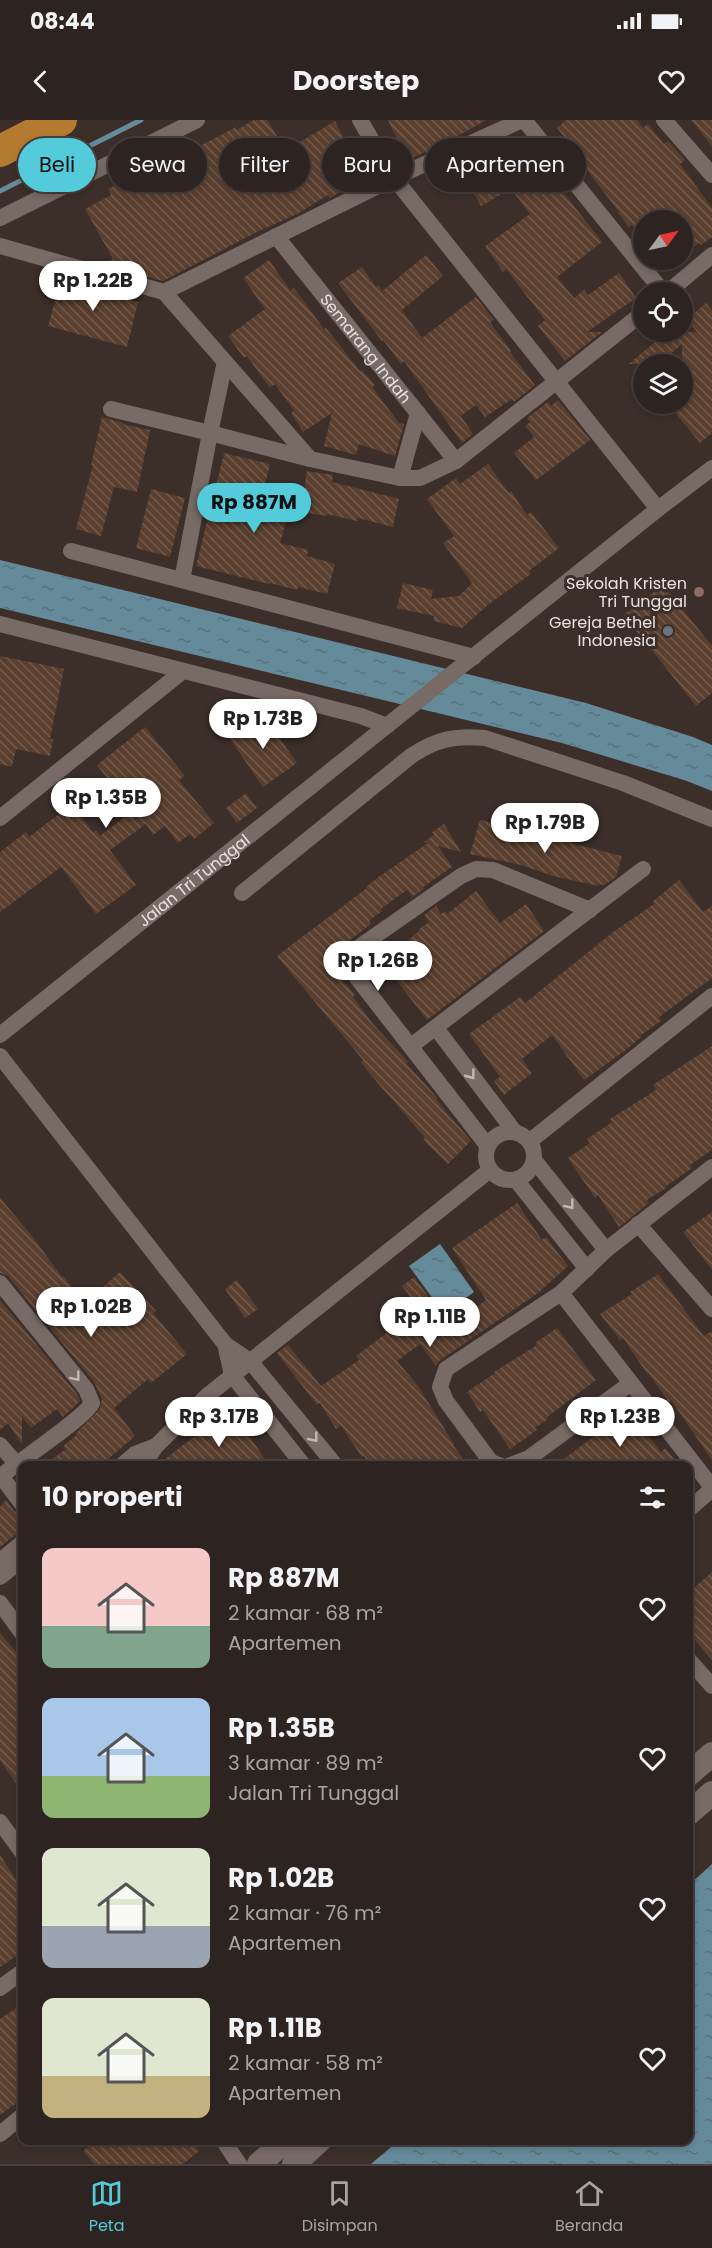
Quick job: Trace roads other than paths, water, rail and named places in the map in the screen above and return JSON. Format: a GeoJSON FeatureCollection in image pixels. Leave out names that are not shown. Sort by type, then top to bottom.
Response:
{"type":"FeatureCollection","features":[{"type":"Feature","properties":{"kind":"highway"},"geometry":{"type":"LineString","coordinates":[[0,151],[61,120]]}},
{"type":"Feature","properties":{"kind":"street"},"geometry":{"type":"LineString","coordinates":[[0,218],[197,120]]}},
{"type":"Feature","properties":{"kind":"street"},"geometry":{"type":"LineString","coordinates":[[360,120],[371,138]]}},
{"type":"Feature","properties":{"kind":"street"},"geometry":{"type":"LineString","coordinates":[[413,169],[523,120],[655,282]]}},
{"type":"Feature","properties":{"kind":"street"},"geometry":{"type":"LineString","coordinates":[[664,120],[712,175]]}},
{"type":"Feature","properties":{"kind":"street"},"geometry":{"type":"LineString","coordinates":[[164,292],[366,192]]}},
{"type":"Feature","properties":{"kind":"street"},"geometry":{"type":"LineString","coordinates":[[405,192],[658,509]]}},
{"type":"Feature","properties":{"kind":"street","name":"Semarang Indah"},"geometry":{"type":"LineString","coordinates":[[276,236],[456,461]]}},
{"type":"Feature","properties":{"kind":"street"},"geometry":{"type":"LineString","coordinates":[[0,246],[164,292],[310,459]]}},
{"type":"Feature","properties":{"kind":"street"},"geometry":{"type":"LineString","coordinates":[[680,282],[712,255]]}},
{"type":"Feature","properties":{"kind":"street"},"geometry":{"type":"LineString","coordinates":[[111,409],[310,459],[400,478],[420,478],[456,461],[633,320]]}},
{"type":"Feature","properties":{"kind":"street"},"geometry":{"type":"LineString","coordinates":[[182,580],[225,362]]}},
{"type":"Feature","properties":{"kind":"street"},"geometry":{"type":"LineString","coordinates":[[400,478],[418,413]]}},
{"type":"Feature","properties":{"kind":"street"},"geometry":{"type":"LineString","coordinates":[[71,551],[182,580],[468,662],[712,468]]}},
{"type":"Feature","properties":{"kind":"street"},"geometry":{"type":"LineString","coordinates":[[0,624],[361,716],[387,726]]}},
{"type":"Feature","properties":{"kind":"street","name":"Jalan Tri Tunggal"},"geometry":{"type":"LineString","coordinates":[[0,1035],[468,662]]}},
{"type":"Feature","properties":{"kind":"street"},"geometry":{"type":"LineString","coordinates":[[0,818],[183,671]]}},
{"type":"Feature","properties":{"kind":"street"},"geometry":{"type":"LineString","coordinates":[[242,893],[411,756],[427,745],[446,739],[468,736],[485,738],[623,783],[712,819]]}},
{"type":"Feature","properties":{"kind":"street"},"geometry":{"type":"LineString","coordinates":[[487,1145],[351,970],[348,961],[352,952],[461,876],[476,869],[493,870],[590,910]]}},
{"type":"Feature","properties":{"kind":"street"},"geometry":{"type":"LineString","coordinates":[[411,1046],[643,869]]}},
{"type":"Feature","properties":{"kind":"street"},"geometry":{"type":"LineString","coordinates":[[530,1141],[712,996]]}},
{"type":"Feature","properties":{"kind":"street"},"geometry":{"type":"LineString","coordinates":[[436,1029],[513,1131]]}},
{"type":"Feature","properties":{"kind":"street"},"geometry":{"type":"LineString","coordinates":[[0,1056],[225,1344],[249,1361],[332,1461]]}},
{"type":"Feature","properties":{"kind":"street"},"geometry":{"type":"LineString","coordinates":[[513,1131],[522,1134],[530,1141],[534,1150],[534,1160],[525,1176],[516,1180],[506,1180],[497,1177],[490,1170],[486,1162],[487,1145],[495,1136],[513,1131]]}},
{"type":"Feature","properties":{"kind":"street"},"geometry":{"type":"LineString","coordinates":[[534,1160],[606,1250]]}},
{"type":"Feature","properties":{"kind":"street"},"geometry":{"type":"LineString","coordinates":[[491,1461],[446,1401],[440,1387],[446,1369],[561,1293],[606,1250],[712,1167]]}},
{"type":"Feature","properties":{"kind":"street"},"geometry":{"type":"LineString","coordinates":[[143,1461],[208,1395],[490,1170]]}},
{"type":"Feature","properties":{"kind":"street"},"geometry":{"type":"LineString","coordinates":[[516,1180],[587,1269]]}},
{"type":"Feature","properties":{"kind":"street"},"geometry":{"type":"LineString","coordinates":[[638,1224],[709,1300]]}},
{"type":"Feature","properties":{"kind":"street"},"geometry":{"type":"LineString","coordinates":[[0,1283],[86,1389],[92,1403],[90,1408],[27,1461],[0,1444]]}},
{"type":"Feature","properties":{"kind":"street"},"geometry":{"type":"LineString","coordinates":[[561,1293],[691,1461]]}},
{"type":"Feature","properties":{"kind":"street"},"geometry":{"type":"LineString","coordinates":[[225,1344],[232,1375],[299,1461]]}},
{"type":"Feature","properties":{"kind":"street"},"geometry":{"type":"LineString","coordinates":[[521,1461],[529,1458],[631,1383]]}},
{"type":"Feature","properties":{"kind":"street"},"geometry":{"type":"LineString","coordinates":[[693,1463],[712,1488],[693,1505]]}},
{"type":"Feature","properties":{"kind":"street"},"geometry":{"type":"LineString","coordinates":[[18,1466],[0,1476],[18,1499]]}},
{"type":"Feature","properties":{"kind":"street"},"geometry":{"type":"LineString","coordinates":[[0,1561],[18,1546]]}},
{"type":"Feature","properties":{"kind":"street"},"geometry":{"type":"LineString","coordinates":[[0,1577],[18,1563]]}},
{"type":"Feature","properties":{"kind":"street"},"geometry":{"type":"LineString","coordinates":[[0,1603],[18,1627]]}},
{"type":"Feature","properties":{"kind":"street"},"geometry":{"type":"LineString","coordinates":[[693,1665],[712,1686]]}},
{"type":"Feature","properties":{"kind":"street"},"geometry":{"type":"LineString","coordinates":[[693,1771],[712,1754]]}},
{"type":"Feature","properties":{"kind":"street"},"geometry":{"type":"LineString","coordinates":[[693,1810],[712,1793]]}},
{"type":"Feature","properties":{"kind":"street"},"geometry":{"type":"LineString","coordinates":[[0,1822],[18,1847]]}},
{"type":"Feature","properties":{"kind":"street"},"geometry":{"type":"LineString","coordinates":[[0,1988],[18,1975]]}},
{"type":"Feature","properties":{"kind":"street"},"geometry":{"type":"LineString","coordinates":[[0,2134],[18,2119]]}},
{"type":"Feature","properties":{"kind":"street"},"geometry":{"type":"LineString","coordinates":[[226,2145],[239,2164]]}},
{"type":"Feature","properties":{"kind":"street"},"geometry":{"type":"LineString","coordinates":[[259,2164],[280,2145]]}},
{"type":"Feature","properties":{"kind":"street"},"geometry":{"type":"LineString","coordinates":[[294,2164],[315,2145]]}},
{"type":"Feature","properties":{"kind":"water"},"geometry":{"type":"Polygon","coordinates":[[[0,560],[586,703],[693,737],[712,745],[712,791],[687,781],[562,743],[0,608],[0,560]]]}},
{"type":"Feature","properties":{"kind":"water"},"geometry":{"type":"Polygon","coordinates":[[[440,1244],[474,1292],[444,1314],[409,1266],[440,1244]]]}},
{"type":"Feature","properties":{"kind":"water"},"geometry":{"type":"Polygon","coordinates":[[[712,1864],[712,2164],[371,2164],[393,2145],[693,2145],[693,1881],[712,1864]]]}},
{"type":"Feature","properties":{"kind":"waterway"},"geometry":{"type":"LineString","coordinates":[[0,191],[141,120]]}},
{"type":"Feature","properties":{"kind":"place","name":"Sekolah Kristen Tri Tunggal"},"geometry":{"type":"Point","coordinates":[699,592]}},
{"type":"Feature","properties":{"kind":"place","name":"Gereja Bethel Indonesia"},"geometry":{"type":"Point","coordinates":[668,631]}}]}
